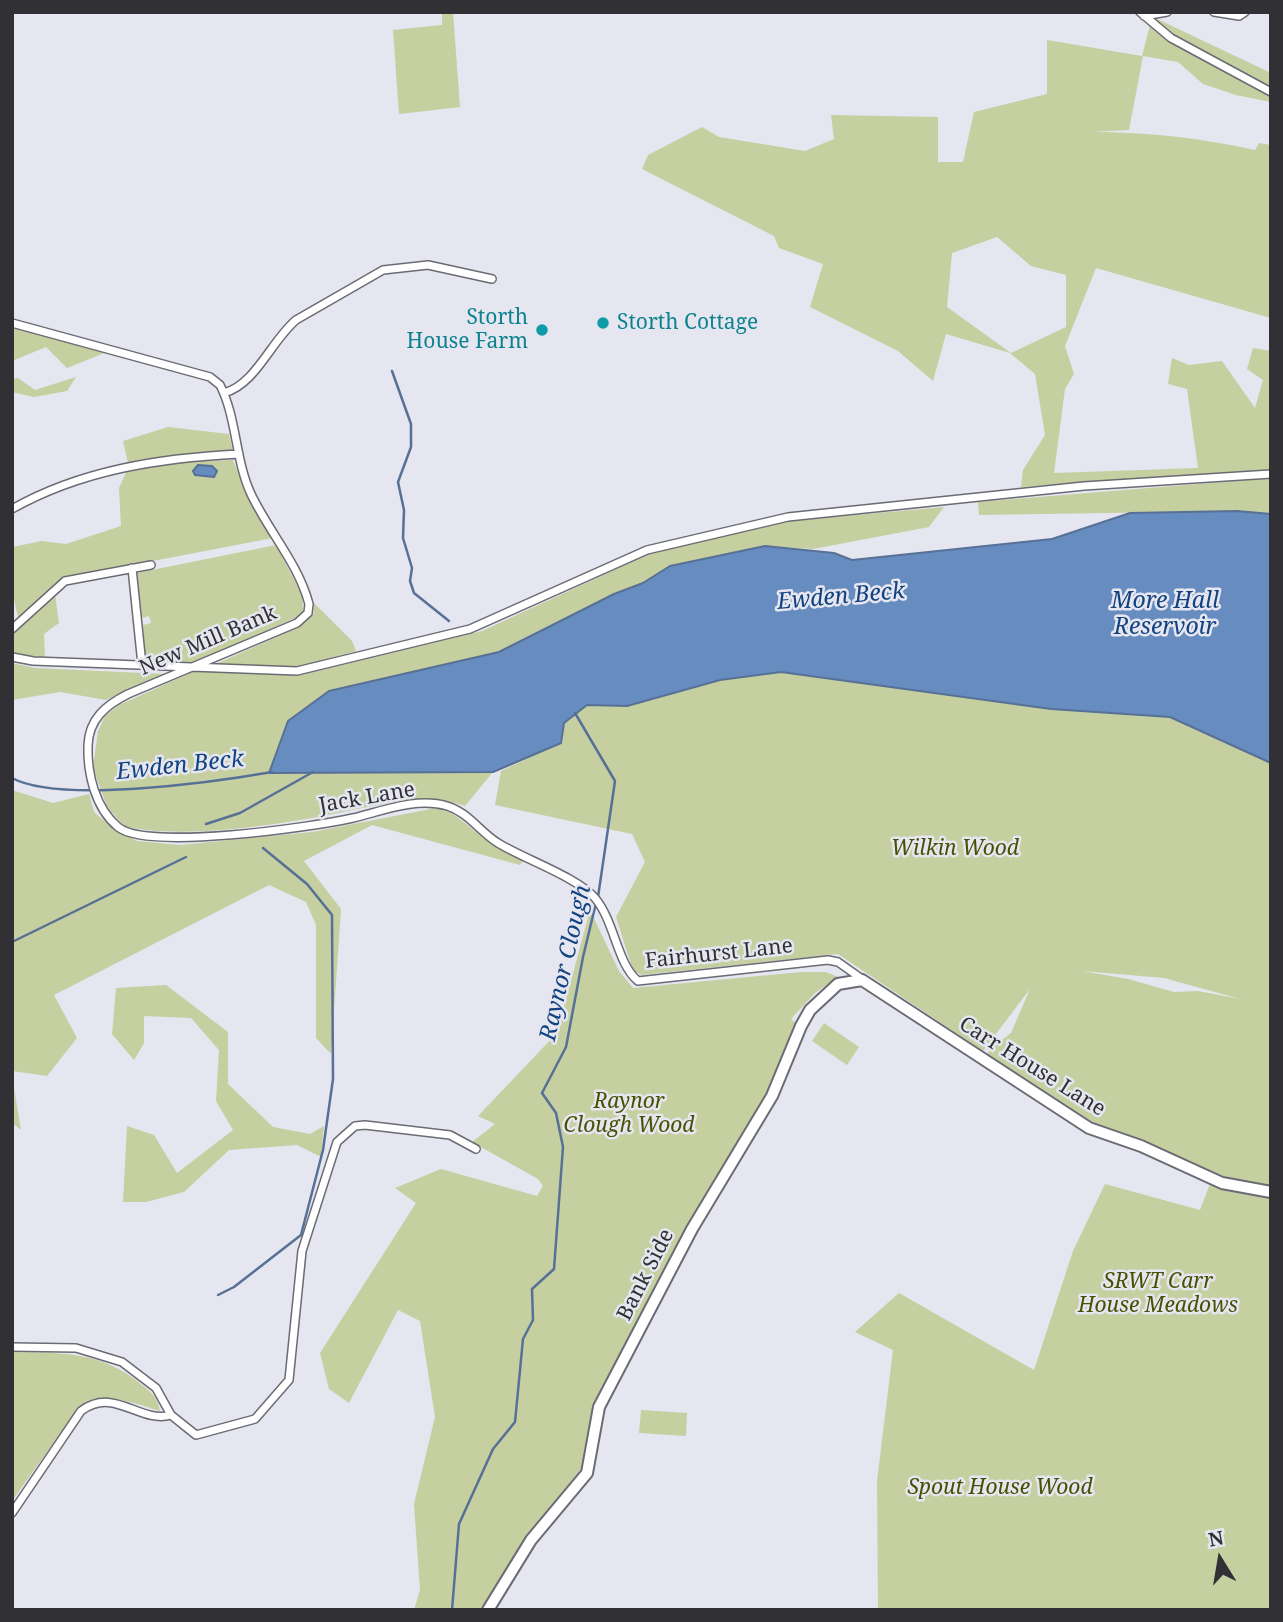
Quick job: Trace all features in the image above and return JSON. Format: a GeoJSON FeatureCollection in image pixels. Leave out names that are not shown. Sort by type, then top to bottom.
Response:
{"type":"FeatureCollection","features":[{"type":"Feature","properties":{"kind":"street"},"geometry":{"type":"LineString","coordinates":[[1142,14],[1167,12]]}},
{"type":"Feature","properties":{"kind":"street"},"geometry":{"type":"LineString","coordinates":[[1214,12],[1239,16],[1245,12]]}},
{"type":"Feature","properties":{"kind":"street"},"geometry":{"type":"LineString","coordinates":[[1142,14],[1171,38],[1271,92]]}},
{"type":"Feature","properties":{"kind":"street"},"geometry":{"type":"LineString","coordinates":[[12,323],[210,377],[224,393],[232,391],[251,373],[284,330],[296,320],[376,273],[428,265],[492,279]]}},
{"type":"Feature","properties":{"kind":"street","name":"New Mill Bank"},"geometry":{"type":"LineString","coordinates":[[172,837],[139,836],[119,828],[99,804],[90,772],[88,739],[102,710],[128,694],[296,623],[308,613],[306,593],[280,540],[252,496],[224,393]]}},
{"type":"Feature","properties":{"kind":"street"},"geometry":{"type":"LineString","coordinates":[[12,509],[43,492],[120,468],[239,454]]}},
{"type":"Feature","properties":{"kind":"street"},"geometry":{"type":"LineString","coordinates":[[12,657],[297,671],[470,629],[647,550],[788,517],[1084,486],[1271,474]]}},
{"type":"Feature","properties":{"kind":"street"},"geometry":{"type":"LineString","coordinates":[[12,629],[65,581],[151,565]]}},
{"type":"Feature","properties":{"kind":"street"},"geometry":{"type":"LineString","coordinates":[[132,568],[142,665]]}},
{"type":"Feature","properties":{"kind":"street","name":"Jack Lane"},"geometry":{"type":"LineString","coordinates":[[172,837],[302,827],[420,804],[447,806],[466,815],[496,842],[586,890]]}},
{"type":"Feature","properties":{"kind":"street","name":"Fairhurst Lane"},"geometry":{"type":"LineString","coordinates":[[586,890],[610,920],[629,974],[638,981],[828,960],[838,962],[862,980]]}},
{"type":"Feature","properties":{"kind":"street","name":"Carr House Lane"},"geometry":{"type":"LineString","coordinates":[[862,980],[1089,1128],[1141,1146],[1222,1183],[1271,1192]]}},
{"type":"Feature","properties":{"kind":"street","name":"Bank Side"},"geometry":{"type":"LineString","coordinates":[[488,1610],[531,1540],[587,1473],[599,1407],[692,1229],[772,1096],[800,1026],[810,1010],[838,984],[862,980]]}},
{"type":"Feature","properties":{"kind":"street"},"geometry":{"type":"LineString","coordinates":[[12,1347],[76,1348],[122,1362],[156,1388],[171,1415],[195,1435],[235,1425],[264,1412],[289,1380],[302,1251],[337,1142],[344,1133],[355,1126],[377,1126],[450,1135],[476,1149]]}},
{"type":"Feature","properties":{"kind":"street"},"geometry":{"type":"LineString","coordinates":[[12,1513],[80,1410],[96,1401],[113,1403],[162,1418],[171,1415]]}},
{"type":"Feature","properties":{"kind":"green space"},"geometry":{"type":"Polygon","coordinates":[[[442,12],[453,12],[460,107],[399,114],[393,30],[442,25],[442,12]]]}},
{"type":"Feature","properties":{"kind":"green space"},"geometry":{"type":"Polygon","coordinates":[[[1153,17],[1271,73],[1271,88],[1172,34],[1153,17]]]}},
{"type":"Feature","properties":{"kind":"green space"},"geometry":{"type":"Polygon","coordinates":[[[1150,25],[1271,94],[1271,102],[1236,95],[1203,84],[1178,62],[1143,56],[1129,130],[1092,132],[1174,136],[1255,150],[1259,143],[1271,145],[1271,318],[1096,268],[1065,346],[1074,374],[1065,389],[1054,473],[1198,468],[1187,389],[1168,384],[1172,358],[1189,365],[1222,361],[1255,408],[1263,380],[1247,369],[1253,348],[1271,351],[1271,470],[1021,487],[1023,470],[1045,435],[1035,374],[1010,353],[946,334],[933,381],[898,351],[810,307],[823,264],[779,248],[774,236],[642,169],[648,155],[702,127],[719,137],[805,151],[834,139],[831,115],[938,117],[938,162],[963,162],[974,112],[1047,94],[1047,40],[1142,56],[1150,25]],[[997,237],[952,253],[947,307],[1011,353],[1066,327],[1066,275],[1031,266],[997,237]]]}},
{"type":"Feature","properties":{"kind":"green space"},"geometry":{"type":"Polygon","coordinates":[[[12,327],[107,352],[67,368],[46,347],[12,361],[12,327]]]}},
{"type":"Feature","properties":{"kind":"green space"},"geometry":{"type":"Polygon","coordinates":[[[76,377],[67,391],[34,397],[12,392],[12,379],[18,378],[35,390],[76,377]]]}},
{"type":"Feature","properties":{"kind":"green space"},"geometry":{"type":"Polygon","coordinates":[[[168,427],[229,434],[233,452],[128,463],[123,441],[168,427]]]}},
{"type":"Feature","properties":{"kind":"green space"},"geometry":{"type":"Polygon","coordinates":[[[233,460],[250,502],[273,538],[69,577],[51,587],[19,621],[12,591],[12,547],[42,541],[66,544],[121,526],[119,488],[127,470],[191,461],[233,460]]]}},
{"type":"Feature","properties":{"kind":"green space"},"geometry":{"type":"Polygon","coordinates":[[[1271,478],[1271,514],[1237,511],[979,515],[978,502],[1271,478]]]}},
{"type":"Feature","properties":{"kind":"green space"},"geometry":{"type":"Polygon","coordinates":[[[944,507],[929,527],[813,549],[765,546],[670,566],[643,583],[614,594],[499,652],[440,668],[288,721],[270,772],[493,772],[465,806],[432,800],[399,801],[257,826],[199,831],[146,830],[124,826],[107,807],[93,768],[98,731],[105,716],[119,705],[195,671],[296,675],[322,670],[482,631],[649,554],[790,521],[944,507]]]}},
{"type":"Feature","properties":{"kind":"green space"},"geometry":{"type":"Polygon","coordinates":[[[276,545],[302,595],[303,611],[295,618],[193,663],[146,662],[143,625],[151,623],[149,616],[142,618],[137,573],[276,545]]]}},
{"type":"Feature","properties":{"kind":"green space"},"geometry":{"type":"Polygon","coordinates":[[[55,594],[59,623],[44,634],[45,658],[12,654],[12,630],[26,623],[55,594]]]}},
{"type":"Feature","properties":{"kind":"green space"},"geometry":{"type":"Polygon","coordinates":[[[312,601],[352,641],[356,651],[297,667],[216,664],[299,627],[314,613],[312,601]]]}},
{"type":"Feature","properties":{"kind":"green space"},"geometry":{"type":"Polygon","coordinates":[[[12,663],[35,668],[165,674],[106,700],[60,692],[12,700],[12,663]]]}},
{"type":"Feature","properties":{"kind":"green space","name":"Wilkin Wood"},"geometry":{"type":"Polygon","coordinates":[[[781,672],[1051,709],[1170,717],[1271,763],[1271,1190],[1219,1180],[1080,1119],[986,1056],[991,1048],[1011,1033],[1030,989],[983,1051],[838,954],[642,975],[633,971],[616,917],[645,862],[632,834],[495,805],[501,771],[561,743],[564,723],[587,705],[627,706],[720,680],[781,672]],[[1082,971],[1128,979],[1174,992],[1198,991],[1240,999],[1164,978],[1082,971]]]}},
{"type":"Feature","properties":{"kind":"green space"},"geometry":{"type":"Polygon","coordinates":[[[12,790],[53,803],[89,794],[94,812],[114,829],[137,841],[180,845],[312,832],[436,808],[453,814],[496,847],[524,859],[520,865],[372,825],[304,861],[341,909],[331,1054],[316,1038],[316,925],[306,902],[269,885],[54,995],[77,1038],[47,1076],[12,1071],[12,790]]]}},
{"type":"Feature","properties":{"kind":"green space","name":"Raynor Clough Wood"},"geometry":{"type":"Polygon","coordinates":[[[590,910],[619,971],[633,988],[801,972],[826,972],[838,977],[815,993],[791,1019],[798,1025],[766,1097],[640,1314],[593,1406],[586,1461],[483,1610],[414,1610],[420,1590],[414,1504],[435,1417],[420,1321],[398,1310],[349,1403],[329,1389],[320,1353],[416,1203],[395,1188],[441,1169],[537,1196],[543,1186],[538,1179],[472,1142],[495,1124],[478,1116],[557,1033],[590,910]]]}},
{"type":"Feature","properties":{"kind":"green space"},"geometry":{"type":"Polygon","coordinates":[[[166,985],[228,1032],[228,1084],[273,1127],[310,1134],[324,1126],[321,1157],[297,1145],[229,1150],[184,1192],[146,1202],[123,1202],[127,1126],[154,1135],[177,1173],[233,1130],[216,1101],[219,1050],[191,1018],[144,1016],[144,1043],[134,1060],[112,1034],[116,988],[166,985]]]}},
{"type":"Feature","properties":{"kind":"green space"},"geometry":{"type":"Polygon","coordinates":[[[824,1023],[859,1047],[847,1065],[812,1041],[824,1023]]]}},
{"type":"Feature","properties":{"kind":"green space"},"geometry":{"type":"Polygon","coordinates":[[[12,1087],[14,1088],[21,1130],[12,1123],[12,1087]]]}},
{"type":"Feature","properties":{"kind":"green space","name":"Spout House Wood"},"geometry":{"type":"Polygon","coordinates":[[[1211,1181],[1271,1196],[1271,1610],[878,1610],[877,1481],[893,1350],[855,1332],[899,1293],[1034,1370],[1073,1251],[1105,1184],[1200,1210],[1211,1181]]]}},
{"type":"Feature","properties":{"kind":"green space"},"geometry":{"type":"Polygon","coordinates":[[[12,1352],[81,1356],[112,1366],[148,1390],[156,1399],[160,1411],[109,1399],[89,1402],[79,1407],[12,1501],[12,1352]]]}},
{"type":"Feature","properties":{"kind":"green space"},"geometry":{"type":"Polygon","coordinates":[[[641,1410],[687,1413],[686,1436],[639,1433],[641,1410]]]}},
{"type":"Feature","properties":{"kind":"water"},"geometry":{"type":"Polygon","coordinates":[[[198,465],[212,466],[217,471],[214,477],[195,475],[193,471],[198,465]]]}},
{"type":"Feature","properties":{"kind":"water","name":"More Hall Reservoir"},"geometry":{"type":"Polygon","coordinates":[[[1237,511],[1271,514],[1271,763],[1170,717],[1051,709],[781,672],[720,680],[627,706],[587,705],[564,723],[561,743],[493,772],[269,773],[288,721],[329,691],[499,652],[614,594],[643,583],[670,566],[765,546],[834,553],[852,560],[1052,539],[1130,513],[1237,511]]]}},
{"type":"Feature","properties":{"kind":"waterway"},"geometry":{"type":"LineString","coordinates":[[392,371],[411,424],[411,447],[398,482],[404,510],[403,538],[412,568],[410,581],[414,593],[449,621]]}},
{"type":"Feature","properties":{"kind":"waterway","name":"Raynor Clough"},"geometry":{"type":"LineString","coordinates":[[575,713],[615,781],[598,897]]}},
{"type":"Feature","properties":{"kind":"waterway","name":"Ewden Beck"},"geometry":{"type":"LineString","coordinates":[[12,778],[35,786],[100,790],[177,785],[272,772]]}},
{"type":"Feature","properties":{"kind":"waterway","name":"Ewden Beck"},"geometry":{"type":"LineString","coordinates":[[206,824],[240,813],[313,772]]}},
{"type":"Feature","properties":{"kind":"waterway"},"geometry":{"type":"LineString","coordinates":[[218,1295],[234,1287],[301,1235],[323,1150],[333,1079],[332,915],[307,884],[263,848]]}},
{"type":"Feature","properties":{"kind":"waterway"},"geometry":{"type":"LineString","coordinates":[[12,942],[186,857]]}},
{"type":"Feature","properties":{"kind":"waterway","name":"Raynor Clough"},"geometry":{"type":"LineString","coordinates":[[452,1610],[459,1524],[493,1449],[515,1422],[523,1339],[533,1320],[532,1289],[554,1269],[563,1147],[556,1113],[542,1093],[566,1047],[596,903]]}},
{"type":"Feature","properties":{"kind":"place","name":"Storth Cottage"},"geometry":{"type":"Point","coordinates":[603,323]}},
{"type":"Feature","properties":{"kind":"place","name":"Storth House Farm"},"geometry":{"type":"Point","coordinates":[542,330]}},
{"type":"Feature","properties":{"kind":"park label","name":"SRWT Carr House Meadows"},"geometry":{"type":"Point","coordinates":[1158,1294]}}]}
